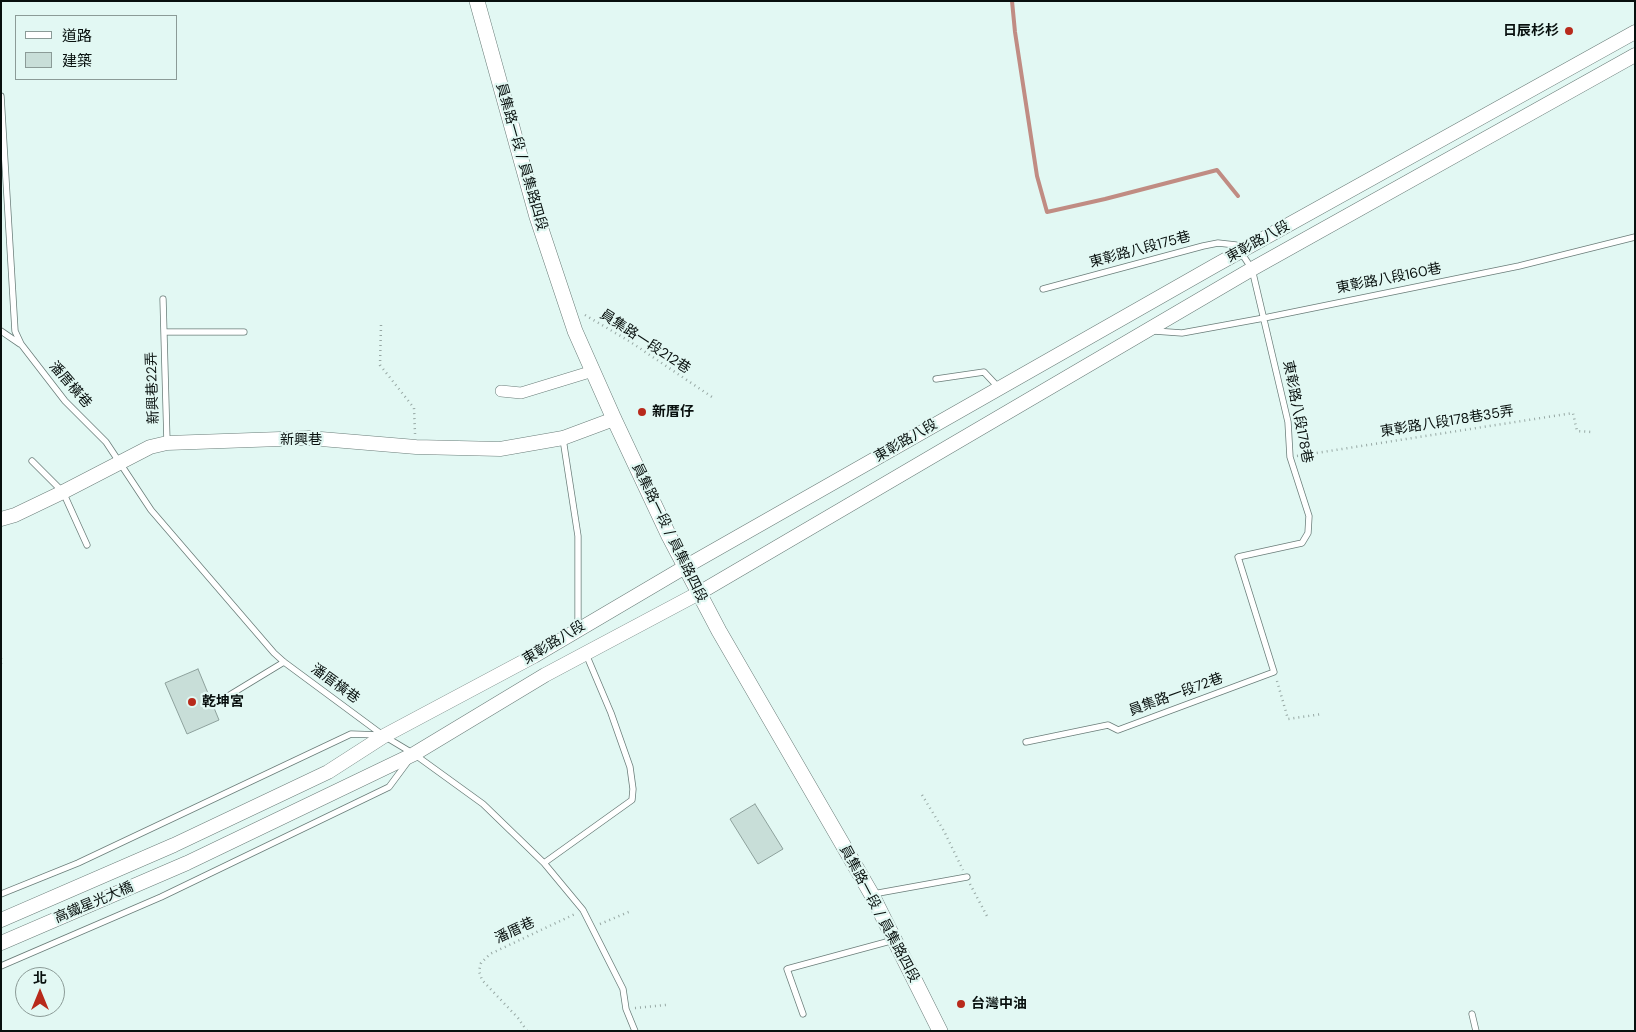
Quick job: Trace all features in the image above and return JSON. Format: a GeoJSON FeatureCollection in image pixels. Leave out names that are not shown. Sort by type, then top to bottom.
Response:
{"type":"FeatureCollection","features":[{"type":"Feature","properties":{"kind":"main road","name":"員集路一段 / 員集路四段"},"geometry":{"type":"LineString","coordinates":[[476,1],[537,217],[575,331],[614,419],[685,567],[806,784],[872,895],[940,1031]]}},
{"type":"Feature","properties":{"kind":"street","name":"東彰路八段"},"geometry":{"type":"LineString","coordinates":[[174,845],[328,772],[384,736],[534,656],[578,628],[999,388],[1635,32]]}},
{"type":"Feature","properties":{"kind":"street","name":"東彰路八段"},"geometry":{"type":"LineString","coordinates":[[186,863],[414,754],[546,675],[699,593],[1147,330],[1635,55]]}},
{"type":"Feature","properties":{"kind":"street"},"geometry":{"type":"LineString","coordinates":[[502,391],[521,393],[593,371]]}},
{"type":"Feature","properties":{"kind":"street","name":"新興巷"},"geometry":{"type":"LineString","coordinates":[[1,519],[14,515],[63,492],[150,447],[167,444],[309,438],[416,447],[500,449],[563,438],[614,419]]}},
{"type":"Feature","properties":{"kind":"street","name":"高鐵星光大橋"},"geometry":{"type":"LineString","coordinates":[[1,920],[174,845]]}},
{"type":"Feature","properties":{"kind":"street","name":"高鐵星光大橋"},"geometry":{"type":"LineString","coordinates":[[1,943],[186,863]]}},
{"type":"Feature","properties":{"kind":"lane","name":"潘厝橫巷"},"geometry":{"type":"LineString","coordinates":[[1,96],[15,331],[21,344],[65,402],[106,442],[151,510],[274,653],[384,736],[414,754],[483,804],[544,863],[583,910],[623,989],[626,1009],[635,1031]]}},
{"type":"Feature","properties":{"kind":"lane","name":"東彰路八段160巷"},"geometry":{"type":"LineString","coordinates":[[1147,330],[1182,333],[1264,318],[1520,266],[1635,237]]}},
{"type":"Feature","properties":{"kind":"lane","name":"東彰路八段175巷"},"geometry":{"type":"LineString","coordinates":[[1043,289],[1218,243],[1236,245],[1241,252]]}},
{"type":"Feature","properties":{"kind":"lane","name":"東彰路八段178巷"},"geometry":{"type":"LineString","coordinates":[[1241,252],[1252,270],[1288,422],[1290,458],[1309,516],[1308,533],[1302,543],[1238,557],[1274,672]]}},
{"type":"Feature","properties":{"kind":"lane","name":"新興巷22弄"},"geometry":{"type":"LineString","coordinates":[[164,299],[167,444]]}},
{"type":"Feature","properties":{"kind":"lane","name":"潘厝橫巷"},"geometry":{"type":"LineString","coordinates":[[1,331],[21,344]]}},
{"type":"Feature","properties":{"kind":"lane","name":"新興巷22弄"},"geometry":{"type":"LineString","coordinates":[[164,332],[244,332]]}},
{"type":"Feature","properties":{"kind":"lane"},"geometry":{"type":"LineString","coordinates":[[936,379],[984,372],[999,388]]}},
{"type":"Feature","properties":{"kind":"lane"},"geometry":{"type":"LineString","coordinates":[[563,438],[578,536],[578,628]]}},
{"type":"Feature","properties":{"kind":"lane"},"geometry":{"type":"LineString","coordinates":[[32,461],[63,492],[88,545]]}},
{"type":"Feature","properties":{"kind":"lane"},"geometry":{"type":"LineString","coordinates":[[544,863],[632,800],[633,789],[630,767],[611,713],[586,654]]}},
{"type":"Feature","properties":{"kind":"lane"},"geometry":{"type":"LineString","coordinates":[[228,696],[284,662]]}},
{"type":"Feature","properties":{"kind":"lane","name":"員集路一段72巷"},"geometry":{"type":"LineString","coordinates":[[1026,742],[1108,725],[1118,730],[1274,672]]}},
{"type":"Feature","properties":{"kind":"lane"},"geometry":{"type":"LineString","coordinates":[[1,894],[78,863],[351,734],[384,736]]}},
{"type":"Feature","properties":{"kind":"lane"},"geometry":{"type":"LineString","coordinates":[[1,966],[161,897],[389,787],[414,754]]}},
{"type":"Feature","properties":{"kind":"lane"},"geometry":{"type":"LineString","coordinates":[[872,895],[967,877]]}},
{"type":"Feature","properties":{"kind":"lane"},"geometry":{"type":"LineString","coordinates":[[803,1014],[787,969],[894,940]]}},
{"type":"Feature","properties":{"kind":"lane"},"geometry":{"type":"LineString","coordinates":[[1472,1014],[1476,1031]]}},
{"type":"Feature","properties":{"kind":"path","name":"員集路一段212巷"},"geometry":{"type":"LineString","coordinates":[[567,305],[629,341],[712,397]]}},
{"type":"Feature","properties":{"kind":"path"},"geometry":{"type":"LineString","coordinates":[[381,324],[380,365],[414,408],[416,447]]}},
{"type":"Feature","properties":{"kind":"path","name":"東彰路八段178巷35弄"},"geometry":{"type":"LineString","coordinates":[[1290,458],[1573,413],[1577,431],[1592,432]]}},
{"type":"Feature","properties":{"kind":"path"},"geometry":{"type":"LineString","coordinates":[[1,658],[1,667]]}},
{"type":"Feature","properties":{"kind":"path"},"geometry":{"type":"LineString","coordinates":[[1274,672],[1288,719],[1322,714]]}},
{"type":"Feature","properties":{"kind":"path"},"geometry":{"type":"LineString","coordinates":[[922,794],[944,831],[988,918]]}},
{"type":"Feature","properties":{"kind":"path","name":"潘厝巷"},"geometry":{"type":"LineString","coordinates":[[528,1031],[482,980],[479,971],[481,963],[490,954],[583,910]]}},
{"type":"Feature","properties":{"kind":"path"},"geometry":{"type":"LineString","coordinates":[[592,927],[631,911]]}},
{"type":"Feature","properties":{"kind":"path"},"geometry":{"type":"LineString","coordinates":[[626,1009],[666,1005]]}},
{"type":"Feature","properties":{"kind":"building"},"geometry":{"type":"Polygon","coordinates":[[[198,669],[219,720],[187,734],[165,683],[198,669]]]}},
{"type":"Feature","properties":{"kind":"building"},"geometry":{"type":"Polygon","coordinates":[[[755,804],[783,849],[758,864],[730,819],[755,804]]]}},
{"type":"Feature","properties":{"kind":"waterway"},"geometry":{"type":"LineString","coordinates":[[1012,1],[1037,176],[1047,212],[1217,170],[1238,196]]}},
{"type":"Feature","properties":{"kind":"place","name":"日辰杉杉"},"geometry":{"type":"Point","coordinates":[1569,31]}},
{"type":"Feature","properties":{"kind":"place","name":"新厝仔"},"geometry":{"type":"Point","coordinates":[642,412]}},
{"type":"Feature","properties":{"kind":"place","name":"乾坤宮"},"geometry":{"type":"Point","coordinates":[192,702]}},
{"type":"Feature","properties":{"kind":"place","name":"台灣中油"},"geometry":{"type":"Point","coordinates":[961,1004]}}]}
